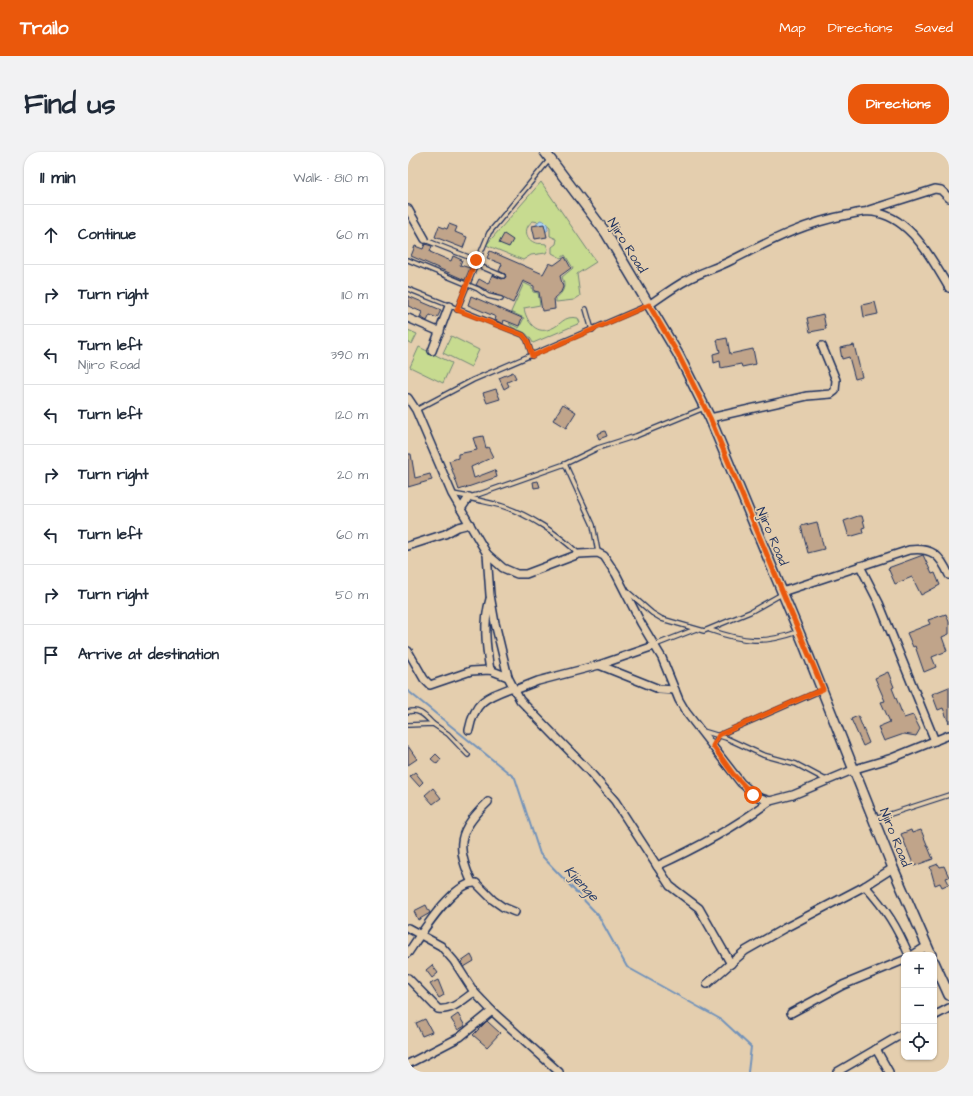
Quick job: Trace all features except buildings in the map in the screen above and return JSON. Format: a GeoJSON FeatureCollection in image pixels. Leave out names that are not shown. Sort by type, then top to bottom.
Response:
{"type":"FeatureCollection","features":[{"type":"Feature","properties":{"kind":"street","name":"Njiro Road"},"geometry":{"type":"LineString","coordinates":[[548,155],[606,233],[678,354],[710,418],[823,689],[894,868],[930,952]]}},
{"type":"Feature","properties":{"kind":"street"},"geometry":{"type":"LineString","coordinates":[[649,305],[688,279],[730,261],[788,232],[835,217],[865,211],[904,200],[935,189],[941,190],[949,198]]}},
{"type":"Feature","properties":{"kind":"street"},"geometry":{"type":"LineString","coordinates":[[408,209],[425,239]]}},
{"type":"Feature","properties":{"kind":"street"},"geometry":{"type":"LineString","coordinates":[[865,211],[878,213],[896,220],[912,234],[935,264],[949,288]]}},
{"type":"Feature","properties":{"kind":"street"},"geometry":{"type":"LineString","coordinates":[[432,351],[449,306]]}},
{"type":"Feature","properties":{"kind":"street"},"geometry":{"type":"LineString","coordinates":[[408,318],[440,332]]}},
{"type":"Feature","properties":{"kind":"street"},"geometry":{"type":"LineString","coordinates":[[710,418],[806,396],[830,394],[835,391],[836,380],[822,346]]}},
{"type":"Feature","properties":{"kind":"street"},"geometry":{"type":"LineString","coordinates":[[408,398],[416,410],[452,494],[487,554],[503,568],[517,574],[526,574],[579,554],[598,553],[609,563],[624,588],[670,674],[675,690],[686,712],[702,730],[733,774],[748,791],[758,798],[770,801]]}},
{"type":"Feature","properties":{"kind":"street"},"geometry":{"type":"LineString","coordinates":[[461,509],[469,497]]}},
{"type":"Feature","properties":{"kind":"street"},"geometry":{"type":"LineString","coordinates":[[408,546],[470,524]]}},
{"type":"Feature","properties":{"kind":"street"},"geometry":{"type":"LineString","coordinates":[[782,593],[909,550],[923,548],[940,559],[949,576]]}},
{"type":"Feature","properties":{"kind":"street"},"geometry":{"type":"LineString","coordinates":[[487,554],[490,597],[508,677],[520,700],[589,771],[614,801],[670,886],[699,908],[731,964]]}},
{"type":"Feature","properties":{"kind":"street"},"geometry":{"type":"LineString","coordinates":[[860,566],[879,603],[935,741]]}},
{"type":"Feature","properties":{"kind":"street"},"geometry":{"type":"LineString","coordinates":[[490,597],[486,612],[486,632],[490,670]]}},
{"type":"Feature","properties":{"kind":"street"},"geometry":{"type":"LineString","coordinates":[[469,730],[472,715],[476,707],[496,694],[599,665],[654,646]]}},
{"type":"Feature","properties":{"kind":"street"},"geometry":{"type":"LineString","coordinates":[[408,651],[424,679],[430,685],[471,671],[490,670],[508,677]]}},
{"type":"Feature","properties":{"kind":"street"},"geometry":{"type":"LineString","coordinates":[[599,665],[659,690],[675,690]]}},
{"type":"Feature","properties":{"kind":"street"},"geometry":{"type":"LineString","coordinates":[[656,866],[689,851],[734,827],[770,801],[793,795],[855,769],[892,758],[949,735]]}},
{"type":"Feature","properties":{"kind":"street"},"geometry":{"type":"LineString","coordinates":[[472,883],[460,852],[461,843],[471,820],[488,802]]}},
{"type":"Feature","properties":{"kind":"street"},"geometry":{"type":"LineString","coordinates":[[707,984],[745,951],[766,938],[865,886],[894,868]]}},
{"type":"Feature","properties":{"kind":"street"},"geometry":{"type":"LineString","coordinates":[[472,883],[476,883],[502,907],[514,912]]}},
{"type":"Feature","properties":{"kind":"street"},"geometry":{"type":"LineString","coordinates":[[408,954],[430,920],[446,902],[472,883]]}},
{"type":"Feature","properties":{"kind":"street"},"geometry":{"type":"LineString","coordinates":[[865,886],[883,905],[894,922],[908,952]]}},
{"type":"Feature","properties":{"kind":"street"},"geometry":{"type":"LineString","coordinates":[[408,928],[420,936],[441,946],[454,961],[474,992],[492,1011],[559,1072]]}},
{"type":"Feature","properties":{"kind":"street"},"geometry":{"type":"LineString","coordinates":[[918,952],[927,946]]}},
{"type":"Feature","properties":{"kind":"street"},"geometry":{"type":"LineString","coordinates":[[791,1013],[843,985],[901,961]]}},
{"type":"Feature","properties":{"kind":"street"},"geometry":{"type":"LineString","coordinates":[[937,969],[949,995]]}},
{"type":"Feature","properties":{"kind":"street"},"geometry":{"type":"LineString","coordinates":[[408,978],[438,1009],[444,1010],[453,1007],[474,992]]}},
{"type":"Feature","properties":{"kind":"street"},"geometry":{"type":"LineString","coordinates":[[937,1014],[949,1008]]}},
{"type":"Feature","properties":{"kind":"street"},"geometry":{"type":"LineString","coordinates":[[408,1064],[460,1037],[492,1011]]}},
{"type":"Feature","properties":{"kind":"street"},"geometry":{"type":"LineString","coordinates":[[836,1072],[901,1035]]}},
{"type":"Feature","properties":{"kind":"street"},"geometry":{"type":"LineString","coordinates":[[876,1049],[889,1072]]}},
{"type":"Feature","properties":{"kind":"lane"},"geometry":{"type":"LineString","coordinates":[[457,310],[475,262],[489,233],[548,155]]}},
{"type":"Feature","properties":{"kind":"lane"},"geometry":{"type":"LineString","coordinates":[[425,239],[504,276]]}},
{"type":"Feature","properties":{"kind":"lane"},"geometry":{"type":"LineString","coordinates":[[408,260],[467,285],[488,296],[501,299]]}},
{"type":"Feature","properties":{"kind":"lane"},"geometry":{"type":"LineString","coordinates":[[408,289],[457,310],[523,335],[527,340],[532,356]]}},
{"type":"Feature","properties":{"kind":"lane"},"geometry":{"type":"LineString","coordinates":[[416,410],[473,380],[649,305]]}},
{"type":"Feature","properties":{"kind":"lane"},"geometry":{"type":"LineString","coordinates":[[586,309],[592,330]]}},
{"type":"Feature","properties":{"kind":"lane"},"geometry":{"type":"LineString","coordinates":[[469,497],[565,464],[598,448],[636,436],[705,408]]}},
{"type":"Feature","properties":{"kind":"lane"},"geometry":{"type":"LineString","coordinates":[[565,464],[593,525],[598,553]]}},
{"type":"Feature","properties":{"kind":"lane"},"geometry":{"type":"LineString","coordinates":[[452,494],[501,506],[523,514],[571,546],[579,554]]}},
{"type":"Feature","properties":{"kind":"lane"},"geometry":{"type":"LineString","coordinates":[[624,588],[652,613],[662,619],[678,622],[704,631],[710,630],[750,612],[782,593]]}},
{"type":"Feature","properties":{"kind":"lane"},"geometry":{"type":"LineString","coordinates":[[654,646],[696,629]]}},
{"type":"Feature","properties":{"kind":"lane"},"geometry":{"type":"LineString","coordinates":[[710,630],[727,636],[753,641],[778,639],[799,631]]}},
{"type":"Feature","properties":{"kind":"lane"},"geometry":{"type":"LineString","coordinates":[[713,746],[719,735],[823,689]]}},
{"type":"Feature","properties":{"kind":"lane"},"geometry":{"type":"LineString","coordinates":[[408,712],[413,710],[419,712],[448,734],[468,755]]}},
{"type":"Feature","properties":{"kind":"lane"},"geometry":{"type":"LineString","coordinates":[[408,725],[434,724]]}},
{"type":"Feature","properties":{"kind":"lane"},"geometry":{"type":"LineString","coordinates":[[702,730],[719,735],[763,756],[796,764],[827,780]]}},
{"type":"Feature","properties":{"kind":"lane"},"geometry":{"type":"LineString","coordinates":[[875,820],[949,795]]}},
{"type":"Feature","properties":{"kind":"green space"},"geometry":{"type":"Polygon","coordinates":[[[541,182],[596,262],[577,274],[580,296],[574,300],[556,302],[556,298],[564,289],[562,277],[573,268],[565,255],[561,258],[552,253],[552,247],[556,244],[557,239],[550,236],[550,227],[545,223],[533,221],[528,227],[527,233],[529,239],[532,241],[546,244],[548,249],[546,253],[531,255],[523,260],[486,245],[541,182]]]}},
{"type":"Feature","properties":{"kind":"green space"},"geometry":{"type":"Polygon","coordinates":[[[524,283],[532,287],[533,292],[538,293],[540,305],[524,308],[529,322],[536,328],[540,330],[550,329],[566,319],[573,317],[578,318],[580,323],[533,343],[524,332],[514,328],[509,323],[519,328],[524,318],[511,312],[524,283]]]}},
{"type":"Feature","properties":{"kind":"green space"},"geometry":{"type":"Polygon","coordinates":[[[408,330],[417,334],[412,344],[408,342],[408,330]]]}},
{"type":"Feature","properties":{"kind":"green space"},"geometry":{"type":"Polygon","coordinates":[[[451,336],[479,350],[471,367],[443,353],[451,336]]]}},
{"type":"Feature","properties":{"kind":"green space"},"geometry":{"type":"Polygon","coordinates":[[[419,347],[452,363],[443,383],[410,367],[419,347]]]}},
{"type":"Feature","properties":{"kind":"water"},"geometry":{"type":"Polygon","coordinates":[[[540,220],[547,224],[548,230],[544,233],[534,227],[540,220]]]}},
{"type":"Feature","properties":{"kind":"waterway","name":"Kijenge"},"geometry":{"type":"LineString","coordinates":[[408,691],[515,778],[540,854],[598,915],[627,967],[722,1020],[751,1047],[748,1072]]}},
{"type":"Feature","properties":{"kind":"route"},"geometry":{"type":"LineString","coordinates":[[476,260],[457,310],[523,335],[527,340],[532,356],[649,305],[678,354],[710,418],[823,689],[747,724],[719,735],[716,739],[713,746],[733,774],[753,795]]}}]}
